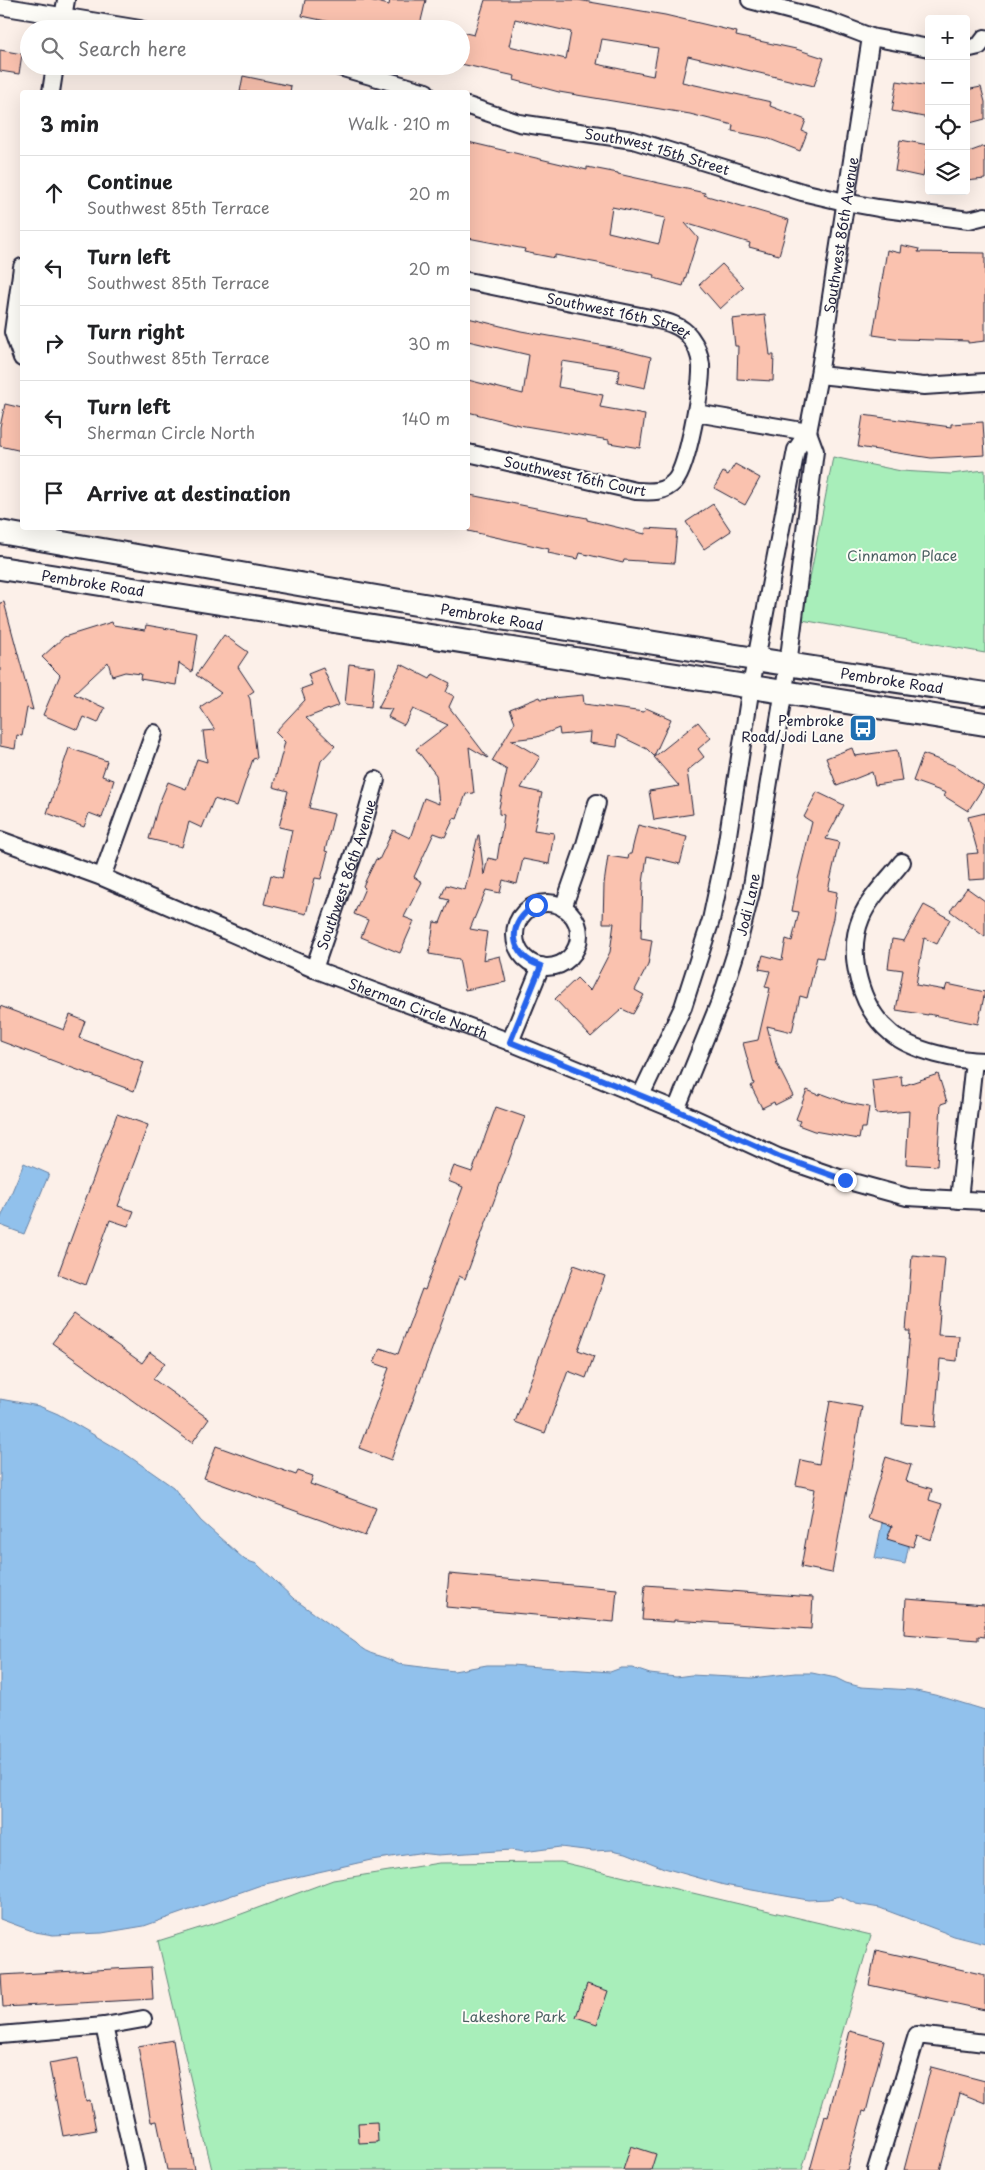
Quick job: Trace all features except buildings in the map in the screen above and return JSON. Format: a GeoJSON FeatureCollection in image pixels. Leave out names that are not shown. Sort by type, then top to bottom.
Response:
{"type":"FeatureCollection","features":[{"type":"Feature","properties":{"kind":"main road","name":"Pembroke Road"},"geometry":{"type":"LineString","coordinates":[[0,532],[236,575],[788,665],[985,694]]}},
{"type":"Feature","properties":{"kind":"main road","name":"Pembroke Road"},"geometry":{"type":"LineString","coordinates":[[0,568],[985,724]]}},
{"type":"Feature","properties":{"kind":"street"},"geometry":{"type":"LineString","coordinates":[[750,0],[829,22],[871,37],[925,47]]}},
{"type":"Feature","properties":{"kind":"street"},"geometry":{"type":"LineString","coordinates":[[0,6],[91,20]]}},
{"type":"Feature","properties":{"kind":"street","name":"Southwest 86th Avenue"},"geometry":{"type":"LineString","coordinates":[[751,686],[796,450],[808,432],[819,375],[871,37]]}},
{"type":"Feature","properties":{"kind":"street"},"geometry":{"type":"LineString","coordinates":[[970,48],[979,46],[985,38]]}},
{"type":"Feature","properties":{"kind":"street"},"geometry":{"type":"LineString","coordinates":[[50,90],[53,75]]}},
{"type":"Feature","properties":{"kind":"street"},"geometry":{"type":"LineString","coordinates":[[367,75],[419,90]]}},
{"type":"Feature","properties":{"kind":"street","name":"Southwest 15th Street"},"geometry":{"type":"LineString","coordinates":[[470,107],[519,123],[633,140],[802,192],[845,202],[969,220],[985,216]]}},
{"type":"Feature","properties":{"kind":"street"},"geometry":{"type":"LineString","coordinates":[[20,281],[13,332],[20,352]]}},
{"type":"Feature","properties":{"kind":"street","name":"Southwest 16th Street"},"geometry":{"type":"LineString","coordinates":[[470,281],[645,316],[680,327],[689,336],[697,349],[701,365],[696,413]]}},
{"type":"Feature","properties":{"kind":"street"},"geometry":{"type":"LineString","coordinates":[[819,375],[924,386],[985,382]]}},
{"type":"Feature","properties":{"kind":"street"},"geometry":{"type":"LineString","coordinates":[[696,413],[808,432]]}},
{"type":"Feature","properties":{"kind":"street","name":"Southwest 16th Court"},"geometry":{"type":"LineString","coordinates":[[470,453],[652,492],[663,490],[676,480],[684,464],[696,413]]}},
{"type":"Feature","properties":{"kind":"street","name":"Southwest 86th Avenue"},"geometry":{"type":"LineString","coordinates":[[784,692],[815,451],[808,432]]}},
{"type":"Feature","properties":{"kind":"street"},"geometry":{"type":"LineString","coordinates":[[641,1095],[682,1007],[711,920],[725,854],[751,686]]}},
{"type":"Feature","properties":{"kind":"street","name":"Jodi Lane"},"geometry":{"type":"LineString","coordinates":[[676,1110],[721,999],[736,952],[751,892],[784,692]]}},
{"type":"Feature","properties":{"kind":"street"},"geometry":{"type":"LineString","coordinates":[[102,877],[154,732]]}},
{"type":"Feature","properties":{"kind":"street","name":"Southwest 86th Avenue"},"geometry":{"type":"LineString","coordinates":[[314,969],[362,829],[376,780]]}},
{"type":"Feature","properties":{"kind":"street"},"geometry":{"type":"LineString","coordinates":[[563,908],[597,803]]}},
{"type":"Feature","properties":{"kind":"street","name":"Sherman Circle North"},"geometry":{"type":"LineString","coordinates":[[0,840],[102,877],[314,969],[510,1042],[641,1095],[778,1156],[845,1180],[907,1196],[985,1201]]}},
{"type":"Feature","properties":{"kind":"street"},"geometry":{"type":"LineString","coordinates":[[902,862],[861,918],[857,940],[856,967],[861,991],[871,1009],[890,1033],[918,1048],[979,1061],[959,1200]]}},
{"type":"Feature","properties":{"kind":"street"},"geometry":{"type":"LineString","coordinates":[[547,903],[563,908],[574,918],[578,928],[578,939],[575,950],[570,958],[552,967],[541,966],[531,963],[523,957],[515,938],[516,928],[523,914],[536,905],[547,903]]}},
{"type":"Feature","properties":{"kind":"street"},"geometry":{"type":"LineString","coordinates":[[510,1042],[541,966]]}},
{"type":"Feature","properties":{"kind":"street"},"geometry":{"type":"LineString","coordinates":[[0,2035],[104,2026],[143,2019]]}},
{"type":"Feature","properties":{"kind":"street"},"geometry":{"type":"LineString","coordinates":[[104,2026],[136,2170]]}},
{"type":"Feature","properties":{"kind":"street"},"geometry":{"type":"LineString","coordinates":[[876,2170],[917,2035],[985,2043]]}},
{"type":"Feature","properties":{"kind":"green space","name":"Cinnamon Place"},"geometry":{"type":"Polygon","coordinates":[[[833,457],[901,471],[951,474],[985,470],[985,653],[802,620],[833,457]]]}},
{"type":"Feature","properties":{"kind":"green space","name":"Lakeshore Park"},"geometry":{"type":"Polygon","coordinates":[[[561,1862],[871,1935],[802,2170],[212,2170],[158,1941],[228,1919],[333,1880],[439,1863],[561,1862]]]}},
{"type":"Feature","properties":{"kind":"water"},"geometry":{"type":"Polygon","coordinates":[[[24,1163],[49,1174],[24,1234],[0,1225],[0,1220],[24,1163]]]}},
{"type":"Feature","properties":{"kind":"water"},"geometry":{"type":"Polygon","coordinates":[[[0,1399],[39,1406],[58,1414],[123,1452],[173,1487],[201,1521],[245,1560],[257,1564],[294,1599],[361,1648],[398,1664],[454,1671],[487,1665],[610,1672],[621,1668],[632,1668],[650,1674],[676,1677],[691,1675],[752,1678],[812,1673],[836,1678],[861,1687],[912,1690],[985,1710],[985,1944],[954,1936],[880,1908],[856,1904],[840,1896],[829,1899],[808,1900],[724,1885],[664,1868],[626,1853],[612,1850],[593,1851],[560,1847],[524,1852],[511,1850],[438,1855],[418,1853],[371,1860],[261,1885],[144,1926],[102,1933],[53,1935],[35,1932],[0,1919],[0,1399]]]}},
{"type":"Feature","properties":{"kind":"water"},"geometry":{"type":"Polygon","coordinates":[[[884,1513],[914,1518],[905,1564],[875,1558],[884,1513]]]}},
{"type":"Feature","properties":{"kind":"place","name":"Pembroke Road/Jodi Lane"},"geometry":{"type":"Point","coordinates":[863,728]}},
{"type":"Feature","properties":{"kind":"route"},"geometry":{"type":"LineString","coordinates":[[536,905],[519,918],[515,938],[523,957],[531,963],[541,966],[510,1042],[676,1110],[778,1156],[845,1180]]}}]}
